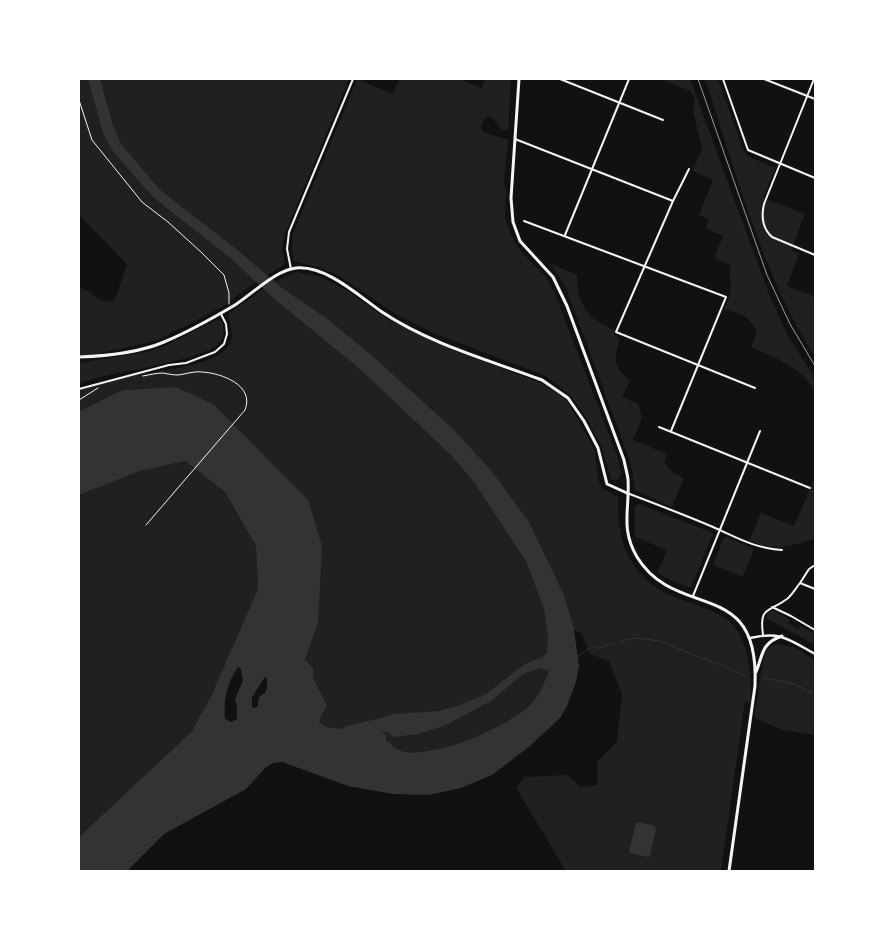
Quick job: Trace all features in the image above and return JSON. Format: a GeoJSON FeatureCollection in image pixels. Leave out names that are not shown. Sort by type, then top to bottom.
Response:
{"type":"FeatureCollection","features":[{"type":"Feature","properties":{"kind":"main road"},"geometry":{"type":"LineString","coordinates":[[519,79],[511,198],[513,222],[520,241],[553,277],[566,306],[624,460],[628,479],[627,529],[630,544],[638,558],[665,585],[733,614],[743,625],[750,638],[756,665],[729,871]]}},
{"type":"Feature","properties":{"kind":"main road"},"geometry":{"type":"LineString","coordinates":[[79,357],[99,356],[133,350],[164,342],[230,308],[290,269],[306,269],[328,276],[402,323],[452,346],[542,380],[555,388],[568,398],[592,435],[598,448],[607,484],[627,493]]}},
{"type":"Feature","properties":{"kind":"main road"},"geometry":{"type":"LineString","coordinates":[[755,675],[765,647],[769,642],[782,636]]}},
{"type":"Feature","properties":{"kind":"street"},"geometry":{"type":"LineString","coordinates":[[290,269],[287,249],[289,232],[352,79]]}},
{"type":"Feature","properties":{"kind":"street"},"geometry":{"type":"LineString","coordinates":[[560,79],[663,120]]}},
{"type":"Feature","properties":{"kind":"street"},"geometry":{"type":"LineString","coordinates":[[565,235],[629,79]]}},
{"type":"Feature","properties":{"kind":"street"},"geometry":{"type":"LineString","coordinates":[[722,79],[748,150],[815,178]]}},
{"type":"Feature","properties":{"kind":"street"},"geometry":{"type":"LineString","coordinates":[[764,79],[815,99]]}},
{"type":"Feature","properties":{"kind":"street"},"geometry":{"type":"LineString","coordinates":[[814,79],[761,215],[767,232],[772,237],[815,255]]}},
{"type":"Feature","properties":{"kind":"street"},"geometry":{"type":"LineString","coordinates":[[515,139],[673,201]]}},
{"type":"Feature","properties":{"kind":"street"},"geometry":{"type":"LineString","coordinates":[[689,169],[673,201],[616,332],[755,388]]}},
{"type":"Feature","properties":{"kind":"street"},"geometry":{"type":"LineString","coordinates":[[524,220],[726,297],[671,431]]}},
{"type":"Feature","properties":{"kind":"street"},"geometry":{"type":"LineString","coordinates":[[79,389],[186,363],[214,352],[224,344],[228,334],[226,324],[220,312]]}},
{"type":"Feature","properties":{"kind":"street"},"geometry":{"type":"LineString","coordinates":[[659,426],[810,488]]}},
{"type":"Feature","properties":{"kind":"street"},"geometry":{"type":"LineString","coordinates":[[693,596],[760,431]]}},
{"type":"Feature","properties":{"kind":"street"},"geometry":{"type":"LineString","coordinates":[[627,493],[758,547],[782,550]]}},
{"type":"Feature","properties":{"kind":"street"},"geometry":{"type":"LineString","coordinates":[[763,635],[762,617],[772,607],[790,596],[815,565]]}},
{"type":"Feature","properties":{"kind":"street"},"geometry":{"type":"LineString","coordinates":[[800,583],[815,590]]}},
{"type":"Feature","properties":{"kind":"street"},"geometry":{"type":"LineString","coordinates":[[772,607],[815,630]]}},
{"type":"Feature","properties":{"kind":"street"},"geometry":{"type":"LineString","coordinates":[[750,638],[773,634],[782,636],[815,654]]}},
{"type":"Feature","properties":{"kind":"path"},"geometry":{"type":"LineString","coordinates":[[79,100],[92,140],[142,202],[181,234],[224,275],[229,292],[230,308]]}},
{"type":"Feature","properties":{"kind":"path"},"geometry":{"type":"LineString","coordinates":[[143,376],[165,373],[178,375],[200,371],[226,377],[244,391],[247,405],[146,525]]}},
{"type":"Feature","properties":{"kind":"path"},"geometry":{"type":"LineString","coordinates":[[79,400],[101,386]]}},
{"type":"Feature","properties":{"kind":"shaded area"},"geometry":{"type":"Polygon","coordinates":[[[79,79],[349,79],[285,234],[282,248],[285,264],[250,286],[222,307],[158,340],[92,355],[79,356],[79,287],[92,293],[98,299],[111,302],[116,296],[127,264],[79,215],[79,79]]]}},
{"type":"Feature","properties":{"kind":"shaded area"},"geometry":{"type":"Polygon","coordinates":[[[88,79],[100,79],[113,126],[121,144],[160,190],[236,249],[282,288],[326,318],[369,353],[453,429],[490,469],[529,522],[564,595],[574,630],[579,665],[576,682],[567,706],[560,718],[530,746],[492,775],[461,788],[428,795],[393,794],[348,786],[282,762],[273,763],[265,768],[246,789],[164,834],[127,871],[79,871],[79,837],[192,731],[211,696],[258,589],[256,546],[225,492],[185,461],[140,471],[79,495],[79,411],[123,390],[176,387],[213,404],[308,500],[322,546],[318,623],[305,660],[313,668],[313,678],[327,706],[319,722],[326,727],[340,729],[394,714],[439,711],[460,705],[486,694],[525,664],[543,657],[547,652],[548,635],[544,609],[526,561],[474,482],[452,456],[360,369],[277,301],[228,256],[153,197],[112,150],[103,132],[88,79]],[[238,667],[228,686],[225,705],[225,719],[231,722],[237,719],[235,699],[243,681],[241,669],[238,667]],[[540,668],[523,674],[491,701],[444,726],[418,734],[394,737],[388,732],[382,733],[386,735],[386,741],[397,749],[406,752],[433,750],[472,739],[504,723],[527,708],[537,696],[549,672],[540,668]],[[265,677],[252,697],[252,707],[254,708],[258,706],[259,698],[265,693],[267,688],[267,678],[265,677]]]}},
{"type":"Feature","properties":{"kind":"shaded area"},"geometry":{"type":"Polygon","coordinates":[[[357,79],[393,94],[399,79],[459,79],[482,88],[485,79],[511,79],[508,129],[505,131],[488,116],[483,120],[481,129],[483,132],[508,140],[504,184],[506,188],[505,218],[511,235],[519,249],[546,277],[556,296],[618,458],[621,474],[619,479],[611,479],[601,446],[587,419],[570,395],[546,376],[433,333],[391,311],[338,275],[294,261],[292,249],[293,233],[357,79]]]}},
{"type":"Feature","properties":{"kind":"shaded area"},"geometry":{"type":"Polygon","coordinates":[[[660,79],[690,79],[769,294],[788,336],[815,378],[815,392],[796,370],[778,359],[751,347],[757,332],[754,326],[748,318],[724,309],[731,289],[731,266],[714,258],[723,236],[706,228],[709,220],[699,215],[713,180],[693,171],[702,148],[693,111],[695,101],[691,91],[660,79]]]}},
{"type":"Feature","properties":{"kind":"shaded area"},"geometry":{"type":"Polygon","coordinates":[[[705,79],[718,79],[744,152],[750,157],[775,168],[763,198],[805,214],[791,250],[799,254],[787,286],[815,297],[815,357],[796,325],[765,257],[739,186],[705,79]]]}},
{"type":"Feature","properties":{"kind":"shaded area"},"geometry":{"type":"Polygon","coordinates":[[[551,264],[577,275],[579,295],[586,310],[598,321],[615,330],[614,335],[620,339],[616,352],[616,362],[620,371],[630,381],[622,397],[638,404],[642,418],[633,440],[667,454],[664,462],[673,473],[684,478],[672,507],[635,490],[631,464],[566,288],[551,264]]]}},
{"type":"Feature","properties":{"kind":"shaded area"},"geometry":{"type":"Polygon","coordinates":[[[296,272],[319,276],[346,290],[389,320],[453,350],[543,384],[566,399],[595,450],[598,479],[602,488],[618,497],[619,525],[631,561],[648,581],[660,590],[720,615],[737,630],[742,638],[747,656],[752,704],[745,702],[721,871],[566,871],[516,788],[525,777],[567,775],[581,787],[597,785],[597,762],[617,742],[622,694],[609,661],[590,654],[581,633],[560,624],[570,659],[471,778],[277,740],[318,623],[213,404],[176,387],[123,390],[79,411],[79,390],[131,376],[195,364],[218,355],[226,349],[231,340],[232,332],[229,313],[273,282],[296,272]]]}},
{"type":"Feature","properties":{"kind":"shaded area"},"geometry":{"type":"Polygon","coordinates":[[[216,320],[222,321],[223,336],[221,341],[211,349],[183,359],[79,383],[79,363],[151,351],[216,320]]]}},
{"type":"Feature","properties":{"kind":"shaded area"},"geometry":{"type":"Polygon","coordinates":[[[185,461],[225,492],[256,546],[258,589],[211,696],[192,731],[79,837],[79,495],[140,471],[185,461]]]}},
{"type":"Feature","properties":{"kind":"shaded area"},"geometry":{"type":"Polygon","coordinates":[[[815,477],[815,538],[782,547],[767,546],[749,541],[761,513],[794,526],[815,477]]]}},
{"type":"Feature","properties":{"kind":"shaded area"},"geometry":{"type":"Polygon","coordinates":[[[639,504],[713,534],[691,588],[657,573],[667,550],[635,537],[635,507],[639,504]]]}},
{"type":"Feature","properties":{"kind":"shaded area"},"geometry":{"type":"Polygon","coordinates":[[[726,537],[754,549],[743,577],[713,565],[723,539],[726,537]]]}},
{"type":"Feature","properties":{"kind":"shaded area"},"geometry":{"type":"Polygon","coordinates":[[[773,610],[790,620],[788,624],[798,629],[800,626],[815,634],[815,645],[766,618],[768,613],[773,610]]]}},
{"type":"Feature","properties":{"kind":"shaded area"},"geometry":{"type":"Polygon","coordinates":[[[778,644],[793,647],[815,660],[815,735],[783,730],[754,718],[764,655],[771,646],[778,644]]]}},
{"type":"Feature","properties":{"kind":"shaded area"},"geometry":{"type":"Polygon","coordinates":[[[636,823],[654,826],[656,829],[650,856],[648,857],[630,853],[629,851],[636,823]]]}},
{"type":"Feature","properties":{"kind":"waterway"},"geometry":{"type":"LineString","coordinates":[[621,641],[636,638],[660,641],[746,676]]}},
{"type":"Feature","properties":{"kind":"waterway"},"geometry":{"type":"LineString","coordinates":[[577,657],[593,646],[599,648],[614,643]]}},
{"type":"Feature","properties":{"kind":"waterway"},"geometry":{"type":"LineString","coordinates":[[764,678],[794,684],[815,694]]}},
{"type":"Feature","properties":{"kind":"railway"},"geometry":{"type":"LineString","coordinates":[[698,79],[767,275],[790,324],[815,366]]}}]}
